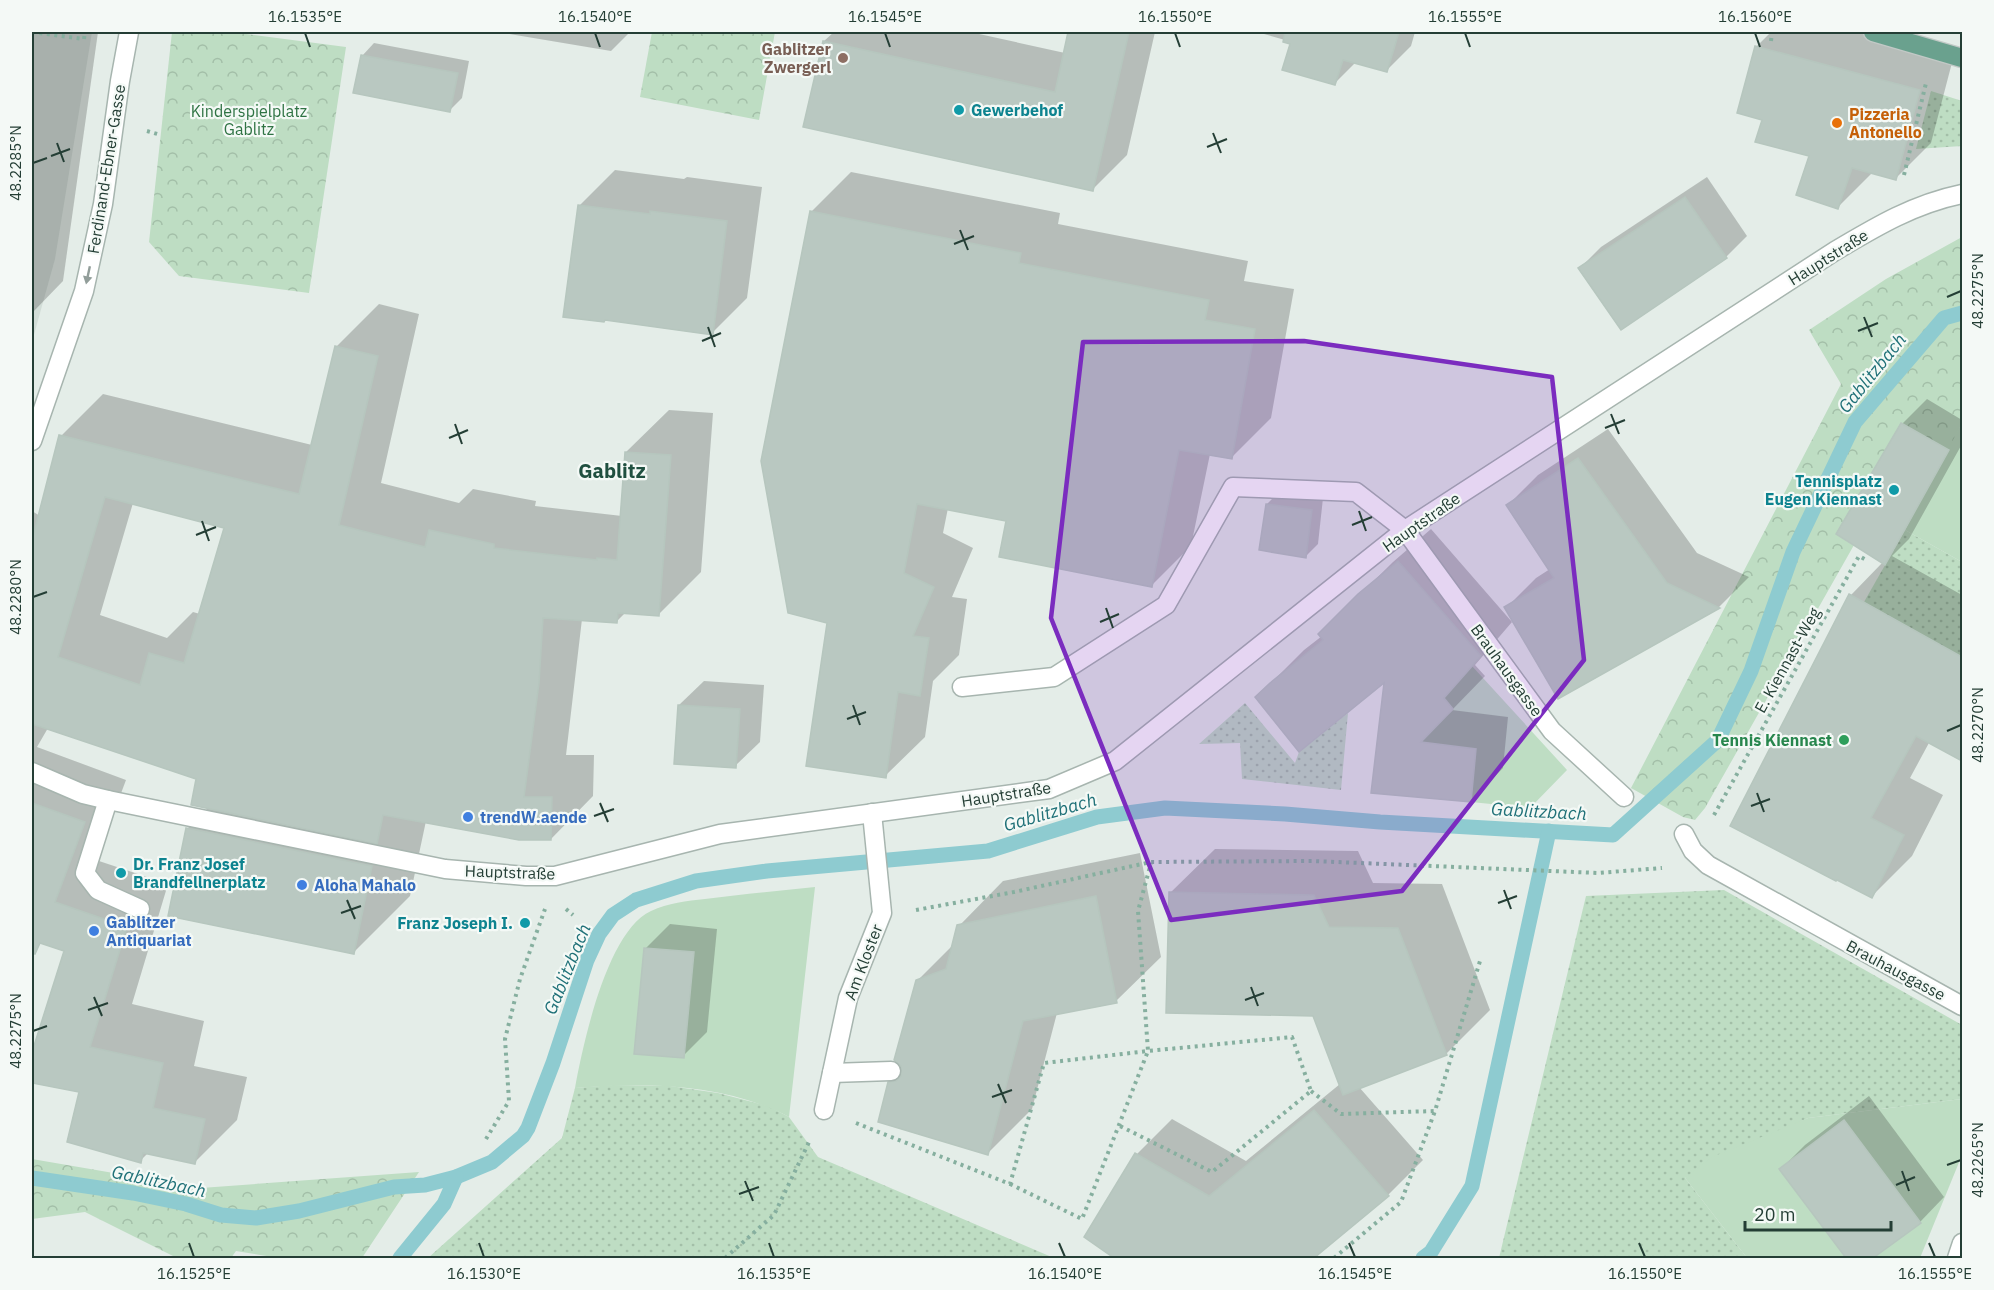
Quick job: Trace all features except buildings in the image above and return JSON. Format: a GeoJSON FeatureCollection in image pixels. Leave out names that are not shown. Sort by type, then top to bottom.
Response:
{"type":"FeatureCollection","features":[{"type":"Feature","properties":{"kind":"main road"},"geometry":{"type":"LineString","coordinates":[[1873,32],[1962,58]]}},
{"type":"Feature","properties":{"kind":"street","name":"Ferdinand-Ebner-Gasse"},"geometry":{"type":"LineString","coordinates":[[32,441],[84,291],[103,204],[129,32]]}},
{"type":"Feature","properties":{"kind":"street","name":"Hauptstraße"},"geometry":{"type":"LineString","coordinates":[[32,772],[82,794],[108,800],[445,869],[526,876],[555,876],[720,834],[1049,789],[1115,761],[1405,530],[1835,251],[1894,216],[1940,198],[1962,194]]}},
{"type":"Feature","properties":{"kind":"street","name":"Brauhausgasse"},"geometry":{"type":"LineString","coordinates":[[962,687],[1054,677],[1166,605],[1233,487],[1356,492],[1405,530],[1552,731],[1624,797]]}},
{"type":"Feature","properties":{"kind":"street"},"geometry":{"type":"LineString","coordinates":[[108,800],[85,873],[98,890],[140,909]]}},
{"type":"Feature","properties":{"kind":"street","name":"Am Kloster"},"geometry":{"type":"LineString","coordinates":[[824,1110],[848,998],[882,913],[872,813]]}},
{"type":"Feature","properties":{"kind":"street","name":"Brauhausgasse"},"geometry":{"type":"LineString","coordinates":[[1684,834],[1693,851],[1708,865],[1962,1006]]}},
{"type":"Feature","properties":{"kind":"street"},"geometry":{"type":"LineString","coordinates":[[832,1073],[891,1071]]}},
{"type":"Feature","properties":{"kind":"street"},"geometry":{"type":"LineString","coordinates":[[1956,1258],[1962,1243]]}},
{"type":"Feature","properties":{"kind":"path"},"geometry":{"type":"LineString","coordinates":[[32,32],[84,39],[85,32]]}},
{"type":"Feature","properties":{"kind":"path"},"geometry":{"type":"LineString","coordinates":[[1771,40],[1772,32]]}},
{"type":"Feature","properties":{"kind":"path"},"geometry":{"type":"LineString","coordinates":[[1894,216],[1924,90]]}},
{"type":"Feature","properties":{"kind":"path","name":"E. Kiennast-Weg"},"geometry":{"type":"LineString","coordinates":[[1714,815],[1859,556],[1868,561]]}},
{"type":"Feature","properties":{"kind":"path"},"geometry":{"type":"LineString","coordinates":[[882,913],[917,910],[992,896],[1151,862],[1313,861],[1598,873],[1708,865]]}},
{"type":"Feature","properties":{"kind":"path"},"geometry":{"type":"LineString","coordinates":[[724,1258],[774,1215],[824,1110],[1010,1184],[1082,1219],[1148,1051],[1138,911],[1151,862]]}},
{"type":"Feature","properties":{"kind":"path"},"geometry":{"type":"LineString","coordinates":[[486,1139],[509,1101],[505,1039],[520,979],[546,906]]}},
{"type":"Feature","properties":{"kind":"path"},"geometry":{"type":"LineString","coordinates":[[1334,1258],[1401,1202],[1435,1111],[1480,962]]}},
{"type":"Feature","properties":{"kind":"path"},"geometry":{"type":"LineString","coordinates":[[1010,1184],[1044,1063],[1292,1037],[1311,1091],[1341,1114],[1435,1111]]}},
{"type":"Feature","properties":{"kind":"path"},"geometry":{"type":"LineString","coordinates":[[1118,1125],[1212,1172],[1311,1091]]}},
{"type":"Feature","properties":{"kind":"highlighted area"},"geometry":{"type":"Polygon","coordinates":[[[1304,341],[1552,377],[1584,660],[1402,891],[1171,920],[1051,618],[1083,342],[1304,341]]]}},
{"type":"Feature","properties":{"kind":"shaded area"},"geometry":{"type":"Polygon","coordinates":[[[32,32],[92,32],[55,259],[32,342],[32,32]]]}},
{"type":"Feature","properties":{"kind":"green space","name":"Kinderspielplatz Gablitz"},"geometry":{"type":"Polygon","coordinates":[[[172,32],[231,32],[346,47],[309,293],[179,276],[149,242],[172,32]]]}},
{"type":"Feature","properties":{"kind":"green space"},"geometry":{"type":"Polygon","coordinates":[[[652,32],[775,32],[759,120],[640,97],[652,32]]]}},
{"type":"Feature","properties":{"kind":"green space"},"geometry":{"type":"Polygon","coordinates":[[[1931,91],[1962,101],[1962,146],[1916,149],[1931,91]]]}},
{"type":"Feature","properties":{"kind":"green space"},"geometry":{"type":"Polygon","coordinates":[[[1962,237],[1962,423],[1949,450],[1901,423],[1854,545],[1705,808],[1695,820],[1683,817],[1631,788],[1841,384],[1809,330],[1886,279],[1962,237]]]}},
{"type":"Feature","properties":{"kind":"green space"},"geometry":{"type":"Polygon","coordinates":[[[1962,423],[1962,562],[1905,530],[1962,423]]]}},
{"type":"Feature","properties":{"kind":"green space"},"geometry":{"type":"Polygon","coordinates":[[[1905,530],[1962,562],[1962,657],[1864,602],[1905,530]]]}},
{"type":"Feature","properties":{"kind":"green space"},"geometry":{"type":"Polygon","coordinates":[[[1472,666],[1567,770],[1530,808],[1471,802],[1476,749],[1419,742],[1453,710],[1444,698],[1472,666]]]}},
{"type":"Feature","properties":{"kind":"green space"},"geometry":{"type":"Polygon","coordinates":[[[1245,703],[1295,763],[1299,752],[1348,713],[1341,790],[1242,779],[1240,743],[1199,744],[1245,703]]]}},
{"type":"Feature","properties":{"kind":"green space"},"geometry":{"type":"Polygon","coordinates":[[[815,887],[789,1117],[738,1097],[684,1087],[629,1085],[575,1088],[584,1045],[600,990],[622,941],[635,923],[651,911],[678,903],[815,887]]]}},
{"type":"Feature","properties":{"kind":"green space"},"geometry":{"type":"Polygon","coordinates":[[[1724,890],[1962,1025],[1962,1099],[1808,1118],[1685,1178],[1747,1258],[1499,1258],[1586,896],[1724,890]]]}},
{"type":"Feature","properties":{"kind":"green space"},"geometry":{"type":"Polygon","coordinates":[[[613,1085],[670,1086],[718,1093],[768,1106],[789,1117],[818,1157],[1054,1258],[428,1258],[562,1138],[575,1088],[613,1085]]]}},
{"type":"Feature","properties":{"kind":"green space"},"geometry":{"type":"Polygon","coordinates":[[[1962,1099],[1962,1155],[1920,1258],[1747,1258],[1685,1178],[1712,1157],[1808,1118],[1962,1099]]]}},
{"type":"Feature","properties":{"kind":"green space"},"geometry":{"type":"Polygon","coordinates":[[[32,1159],[201,1188],[419,1172],[362,1258],[279,1258],[236,1251],[231,1258],[177,1258],[85,1212],[32,1219],[32,1159]]]}},
{"type":"Feature","properties":{"kind":"waterway","name":"Gablitzbach"},"geometry":{"type":"LineString","coordinates":[[32,1178],[133,1193],[186,1204],[221,1215],[256,1218],[299,1211],[394,1187],[425,1185],[456,1177],[492,1162],[523,1136],[528,1128],[553,1063],[587,960],[599,934],[613,915],[636,900],[696,881],[767,871],[988,851],[1097,817],[1165,808],[1613,835],[1718,740],[1751,671],[1793,552],[1855,422],[1944,318],[1962,313]]}},
{"type":"Feature","properties":{"kind":"waterway"},"geometry":{"type":"LineString","coordinates":[[1423,1258],[1431,1252],[1472,1186],[1549,831]]}},
{"type":"Feature","properties":{"kind":"waterway"},"geometry":{"type":"LineString","coordinates":[[400,1258],[444,1204],[456,1177]]}},
{"type":"Feature","properties":{"kind":"place","name":"Gablitzer Zwergerl"},"geometry":{"type":"Point","coordinates":[843,58]}},
{"type":"Feature","properties":{"kind":"place","name":"Gewerbehof"},"geometry":{"type":"Point","coordinates":[959,110]}},
{"type":"Feature","properties":{"kind":"place","name":"Pizzeria Antonello"},"geometry":{"type":"Point","coordinates":[1837,123]}},
{"type":"Feature","properties":{"kind":"place","name":"Tennisplatz Eugen Kiennast"},"geometry":{"type":"Point","coordinates":[1894,490]}},
{"type":"Feature","properties":{"kind":"place","name":"Tennis Kiennast"},"geometry":{"type":"Point","coordinates":[1844,740]}},
{"type":"Feature","properties":{"kind":"place","name":"trendW.aende"},"geometry":{"type":"Point","coordinates":[468,817]}},
{"type":"Feature","properties":{"kind":"place","name":"Dr. Franz Josef Brandfellnerplatz"},"geometry":{"type":"Point","coordinates":[121,873]}},
{"type":"Feature","properties":{"kind":"place","name":"Aloha Mahalo"},"geometry":{"type":"Point","coordinates":[302,885]}},
{"type":"Feature","properties":{"kind":"place","name":"Franz Joseph I."},"geometry":{"type":"Point","coordinates":[525,923]}},
{"type":"Feature","properties":{"kind":"place","name":"Gablitzer Antiquariat"},"geometry":{"type":"Point","coordinates":[94,931]}},
{"type":"Feature","properties":{"kind":"district","name":"Gablitz"},"geometry":{"type":"Point","coordinates":[612,470]}}]}
